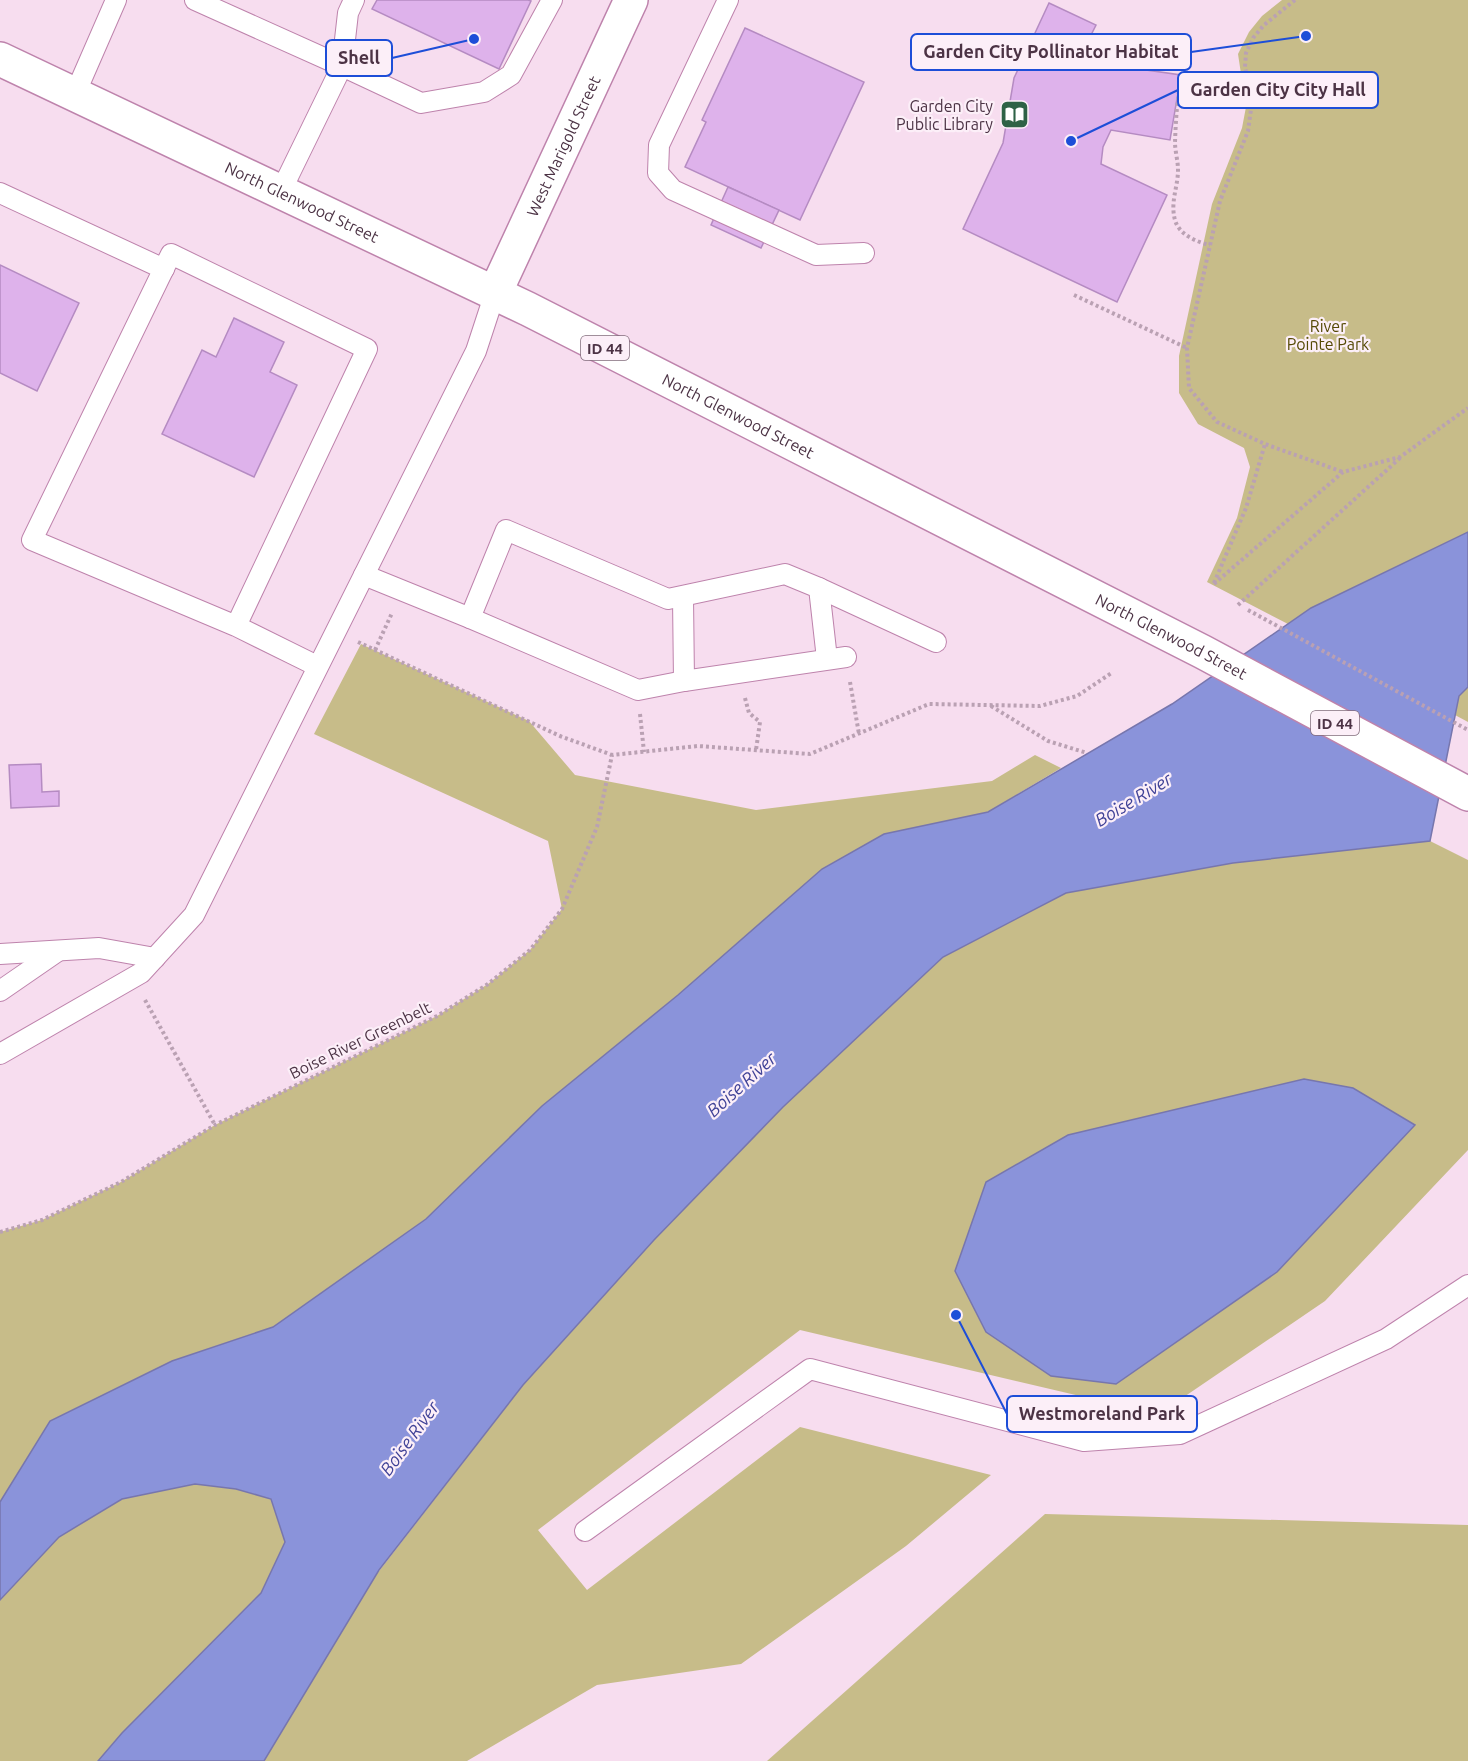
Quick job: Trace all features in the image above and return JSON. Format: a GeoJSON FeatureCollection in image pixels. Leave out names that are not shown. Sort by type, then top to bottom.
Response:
{"type":"FeatureCollection","features":[{"type":"Feature","properties":{"kind":"main road","name":"West Marigold Street"},"geometry":{"type":"LineString","coordinates":[[495,293],[631,0]]}},
{"type":"Feature","properties":{"kind":"main road","name":"North Glenwood Street"},"geometry":{"type":"LineString","coordinates":[[0,59],[495,293],[1203,652],[1468,794]]}},
{"type":"Feature","properties":{"kind":"lane"},"geometry":{"type":"LineString","coordinates":[[75,94],[116,0]]}},
{"type":"Feature","properties":{"kind":"lane"},"geometry":{"type":"LineString","coordinates":[[195,0],[422,103],[484,92],[511,75],[552,0]]}},
{"type":"Feature","properties":{"kind":"lane"},"geometry":{"type":"LineString","coordinates":[[281,191],[342,66],[348,13],[354,0]]}},
{"type":"Feature","properties":{"kind":"lane"},"geometry":{"type":"LineString","coordinates":[[728,0],[659,145],[658,173],[673,190],[816,255],[864,253]]}},
{"type":"Feature","properties":{"kind":"lane"},"geometry":{"type":"LineString","coordinates":[[0,193],[164,269]]}},
{"type":"Feature","properties":{"kind":"lane"},"geometry":{"type":"LineString","coordinates":[[236,626],[367,349],[171,254],[32,540],[236,626],[317,666]]}},
{"type":"Feature","properties":{"kind":"lane"},"geometry":{"type":"LineString","coordinates":[[0,1054],[141,973],[194,915],[476,351],[495,293]]}},
{"type":"Feature","properties":{"kind":"lane"},"geometry":{"type":"LineString","coordinates":[[470,618],[506,530],[668,599],[683,598],[785,574],[936,642]]}},
{"type":"Feature","properties":{"kind":"lane"},"geometry":{"type":"LineString","coordinates":[[364,575],[638,690],[836,658],[819,588]]}},
{"type":"Feature","properties":{"kind":"lane"},"geometry":{"type":"LineString","coordinates":[[683,598],[684,681]]}},
{"type":"Feature","properties":{"kind":"lane"},"geometry":{"type":"LineString","coordinates":[[0,954],[99,948],[155,958]]}},
{"type":"Feature","properties":{"kind":"lane"},"geometry":{"type":"LineString","coordinates":[[0,991],[58,951]]}},
{"type":"Feature","properties":{"kind":"lane"},"geometry":{"type":"LineString","coordinates":[[585,1531],[810,1369],[1084,1441],[1180,1434],[1386,1339],[1468,1286]]}},
{"type":"Feature","properties":{"kind":"path"},"geometry":{"type":"LineString","coordinates":[[1295,0],[1264,25],[1253,38],[1246,53],[1245,67],[1252,102],[1248,131],[1220,201],[1186,348],[1189,388],[1217,422],[1265,444],[1343,472]]}},
{"type":"Feature","properties":{"kind":"path"},"geometry":{"type":"LineString","coordinates":[[1187,56],[1182,70],[1175,144],[1178,170],[1173,200],[1175,221],[1181,232],[1198,242],[1210,245]]}},
{"type":"Feature","properties":{"kind":"path"},"geometry":{"type":"LineString","coordinates":[[1074,295],[1186,348]]}},
{"type":"Feature","properties":{"kind":"path"},"geometry":{"type":"LineString","coordinates":[[1238,605],[1400,457],[1468,408]]}},
{"type":"Feature","properties":{"kind":"path"},"geometry":{"type":"LineString","coordinates":[[1265,444],[1246,508],[1214,584],[1343,472],[1400,457]]}},
{"type":"Feature","properties":{"kind":"path"},"geometry":{"type":"LineString","coordinates":[[1248,610],[1468,730]]}},
{"type":"Feature","properties":{"kind":"path"},"geometry":{"type":"LineString","coordinates":[[375,650],[393,612]]}},
{"type":"Feature","properties":{"kind":"path"},"geometry":{"type":"LineString","coordinates":[[335,632],[560,736],[612,755],[698,746],[810,754],[929,704],[1040,706],[1077,696],[1113,672]]}},
{"type":"Feature","properties":{"kind":"path"},"geometry":{"type":"LineString","coordinates":[[852,695],[859,734]]}},
{"type":"Feature","properties":{"kind":"path"},"geometry":{"type":"LineString","coordinates":[[990,705],[1048,741],[1087,753]]}},
{"type":"Feature","properties":{"kind":"path"},"geometry":{"type":"LineString","coordinates":[[749,713],[760,722],[756,750]]}},
{"type":"Feature","properties":{"kind":"path"},"geometry":{"type":"LineString","coordinates":[[642,734],[644,752]]}},
{"type":"Feature","properties":{"kind":"path","name":"Boise River Greenbelt"},"geometry":{"type":"LineString","coordinates":[[0,1232],[42,1220],[121,1182],[215,1125],[437,1016],[488,984],[530,950],[562,909],[597,826],[612,755]]}},
{"type":"Feature","properties":{"kind":"path"},"geometry":{"type":"LineString","coordinates":[[132,978],[215,1125]]}},
{"type":"Feature","properties":{"kind":"green space","name":"River Pointe Park"},"geometry":{"type":"Polygon","coordinates":[[[1282,0],[1468,0],[1468,532],[1311,608],[1288,624],[1207,582],[1237,518],[1250,467],[1244,448],[1198,424],[1179,393],[1179,356],[1212,204],[1242,128],[1246,107],[1238,54],[1249,32],[1262,16],[1282,0]]]}},
{"type":"Feature","properties":{"kind":"green space"},"geometry":{"type":"Polygon","coordinates":[[[361,644],[529,721],[575,775],[756,810],[992,781],[1035,755],[1061,768],[988,812],[884,834],[678,995],[542,1106],[426,1219],[273,1327],[172,1361],[50,1421],[0,1502],[0,1232],[42,1220],[121,1182],[215,1125],[437,1016],[488,984],[530,950],[562,909],[548,841],[314,734],[361,644]]]}},
{"type":"Feature","properties":{"kind":"green space"},"geometry":{"type":"Polygon","coordinates":[[[1468,687],[1468,722],[1455,715],[1459,696],[1468,687]]]}},
{"type":"Feature","properties":{"kind":"green space"},"geometry":{"type":"Polygon","coordinates":[[[1430,841],[1468,860],[1468,1150],[1325,1301],[1178,1401],[1097,1400],[800,1330],[538,1530],[587,1590],[800,1427],[991,1475],[906,1546],[741,1664],[597,1685],[467,1761],[264,1761],[376,1575],[523,1385],[654,1240],[783,1107],[943,957],[1066,893],[1233,863],[1430,841]]]}},
{"type":"Feature","properties":{"kind":"green space"},"geometry":{"type":"Polygon","coordinates":[[[195,1484],[236,1489],[271,1499],[285,1542],[261,1593],[122,1733],[98,1761],[0,1761],[0,1600],[59,1537],[122,1499],[195,1484]]]}},
{"type":"Feature","properties":{"kind":"green space"},"geometry":{"type":"Polygon","coordinates":[[[1045,1514],[1468,1525],[1468,1761],[767,1761],[1045,1514]]]}},
{"type":"Feature","properties":{"kind":"water","name":"Boise River"},"geometry":{"type":"Polygon","coordinates":[[[1468,532],[1468,687],[1459,696],[1430,841],[1233,863],[1066,893],[943,957],[783,1107],[654,1240],[523,1385],[379,1570],[264,1761],[98,1761],[122,1733],[261,1593],[285,1542],[271,1499],[236,1489],[195,1484],[122,1499],[59,1537],[0,1600],[0,1502],[50,1421],[172,1361],[273,1327],[426,1219],[542,1106],[678,995],[822,869],[884,834],[988,812],[1172,704],[1311,608],[1468,532]]]}},
{"type":"Feature","properties":{"kind":"water"},"geometry":{"type":"Polygon","coordinates":[[[1304,1079],[1353,1088],[1415,1125],[1277,1272],[1116,1384],[1051,1376],[986,1332],[955,1271],[986,1182],[1068,1135],[1304,1079]]]}},
{"type":"Feature","properties":{"kind":"building"},"geometry":{"type":"Polygon","coordinates":[[[377,0],[531,1],[499,69],[372,9],[377,0]]]}},
{"type":"Feature","properties":{"kind":"building"},"geometry":{"type":"Polygon","coordinates":[[[1049,3],[1096,25],[1085,47],[1083,61],[1181,75],[1170,140],[1111,130],[1103,147],[1101,164],[1167,195],[1117,302],[963,229],[1003,143],[1014,78],[1049,3]]]}},
{"type":"Feature","properties":{"kind":"building"},"geometry":{"type":"Polygon","coordinates":[[[745,28],[864,82],[800,220],[685,167],[706,122],[702,120],[745,28]]]}},
{"type":"Feature","properties":{"kind":"building"},"geometry":{"type":"Polygon","coordinates":[[[728,187],[779,210],[761,248],[711,225],[728,187]]]}},
{"type":"Feature","properties":{"kind":"building"},"geometry":{"type":"Polygon","coordinates":[[[0,265],[79,303],[37,391],[0,373],[0,265]]]}},
{"type":"Feature","properties":{"kind":"building"},"geometry":{"type":"Polygon","coordinates":[[[234,318],[284,342],[270,372],[297,385],[254,477],[162,434],[202,350],[216,357],[234,318]]]}},
{"type":"Feature","properties":{"kind":"building"},"geometry":{"type":"Polygon","coordinates":[[[41,764],[42,792],[59,791],[59,806],[11,808],[9,765],[41,764]]]}},
{"type":"Feature","properties":{"kind":"place","name":"Garden City Pollinator Habitat"},"geometry":{"type":"Point","coordinates":[1306,36]}},
{"type":"Feature","properties":{"kind":"place","name":"Shell"},"geometry":{"type":"Point","coordinates":[474,39]}},
{"type":"Feature","properties":{"kind":"place","name":"Garden City Public Library"},"geometry":{"type":"Point","coordinates":[1014,115]}},
{"type":"Feature","properties":{"kind":"place","name":"Garden City City Hall"},"geometry":{"type":"Point","coordinates":[1071,141]}},
{"type":"Feature","properties":{"kind":"place","name":"Westmoreland Park"},"geometry":{"type":"Point","coordinates":[956,1315]}}]}
